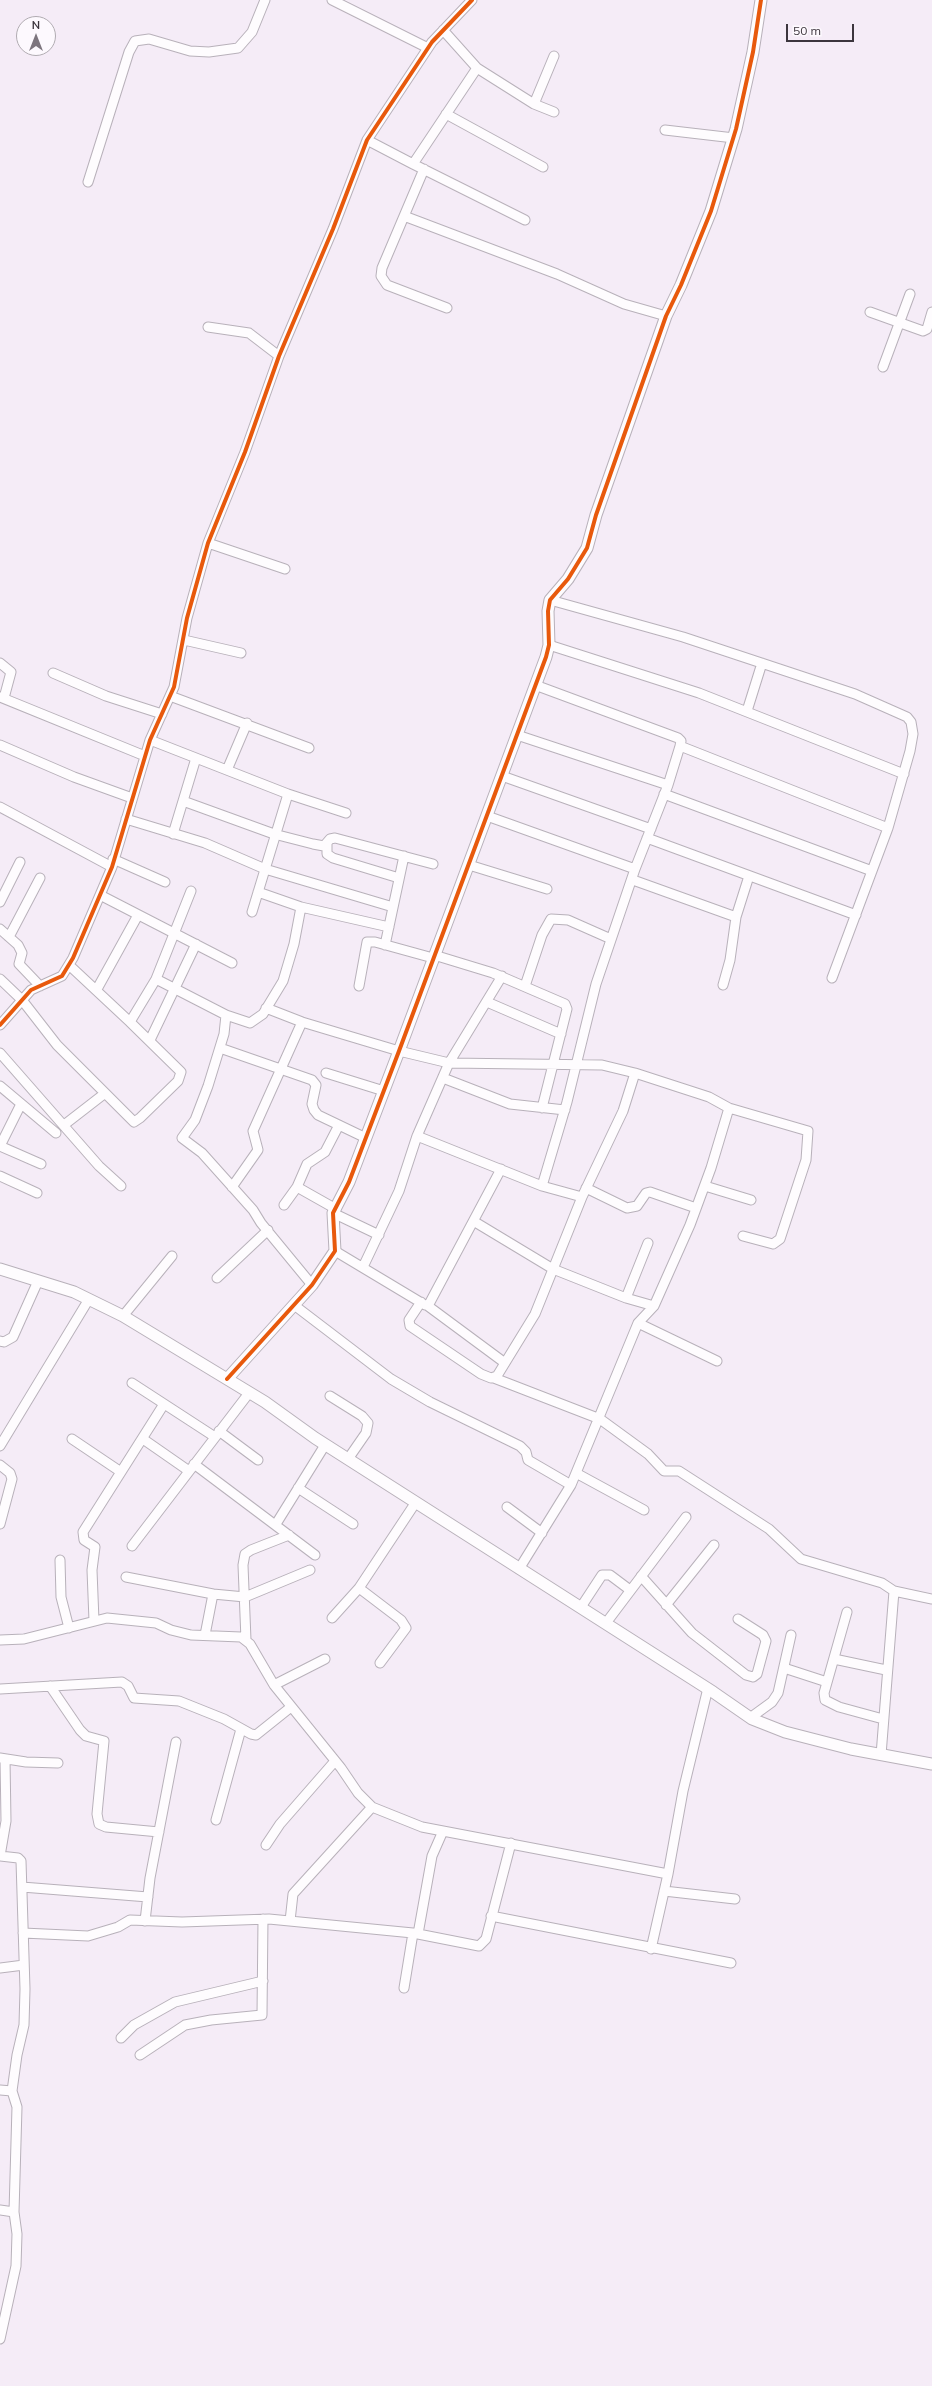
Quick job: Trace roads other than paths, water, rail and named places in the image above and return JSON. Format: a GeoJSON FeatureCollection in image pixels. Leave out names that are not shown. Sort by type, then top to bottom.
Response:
{"type":"FeatureCollection","features":[{"type":"Feature","properties":{"kind":"street"},"geometry":{"type":"LineString","coordinates":[[88,182],[129,52],[135,40],[149,40],[190,51],[227,51],[238,48],[252,32],[266,0]]}},
{"type":"Feature","properties":{"kind":"street"},"geometry":{"type":"LineString","coordinates":[[332,0],[428,48]]}},
{"type":"Feature","properties":{"kind":"street"},"geometry":{"type":"LineString","coordinates":[[0,1025],[31,990],[62,976],[69,965],[112,863],[150,740],[170,696],[179,669],[187,618],[208,543],[245,452],[279,356],[333,229],[367,140],[428,48],[472,0]]}},
{"type":"Feature","properties":{"kind":"street"},"geometry":{"type":"LineString","coordinates":[[227,1379],[312,1285],[335,1252],[334,1211],[349,1182],[384,1091],[535,685],[549,645],[548,611],[550,600],[568,579],[587,548],[596,515],[666,316],[681,285],[711,211],[734,138],[753,52],[761,0]]}},
{"type":"Feature","properties":{"kind":"street"},"geometry":{"type":"LineString","coordinates":[[443,30],[477,68],[534,104],[554,112]]}},
{"type":"Feature","properties":{"kind":"street"},"geometry":{"type":"LineString","coordinates":[[534,104],[554,56]]}},
{"type":"Feature","properties":{"kind":"street"},"geometry":{"type":"LineString","coordinates":[[413,164],[477,68]]}},
{"type":"Feature","properties":{"kind":"street"},"geometry":{"type":"LineString","coordinates":[[446,114],[543,167]]}},
{"type":"Feature","properties":{"kind":"street"},"geometry":{"type":"LineString","coordinates":[[665,130],[734,138]]}},
{"type":"Feature","properties":{"kind":"street"},"geometry":{"type":"LineString","coordinates":[[367,140],[526,220]]}},
{"type":"Feature","properties":{"kind":"street"},"geometry":{"type":"LineString","coordinates":[[424,169],[382,268],[381,276],[383,281],[447,308]]}},
{"type":"Feature","properties":{"kind":"street"},"geometry":{"type":"LineString","coordinates":[[404,216],[557,274],[624,304],[666,316]]}},
{"type":"Feature","properties":{"kind":"street"},"geometry":{"type":"LineString","coordinates":[[883,367],[910,294]]}},
{"type":"Feature","properties":{"kind":"street"},"geometry":{"type":"LineString","coordinates":[[870,312],[900,324],[925,331],[932,312]]}},
{"type":"Feature","properties":{"kind":"street"},"geometry":{"type":"LineString","coordinates":[[208,327],[250,333],[279,356]]}},
{"type":"Feature","properties":{"kind":"street"},"geometry":{"type":"LineString","coordinates":[[208,543],[285,569]]}},
{"type":"Feature","properties":{"kind":"street"},"geometry":{"type":"LineString","coordinates":[[550,600],[683,637],[855,694],[907,717],[911,722],[913,734],[904,774],[888,828],[832,978]]}},
{"type":"Feature","properties":{"kind":"street"},"geometry":{"type":"LineString","coordinates":[[184,640],[241,653]]}},
{"type":"Feature","properties":{"kind":"street"},"geometry":{"type":"LineString","coordinates":[[549,645],[662,680],[747,711],[904,774]]}},
{"type":"Feature","properties":{"kind":"street"},"geometry":{"type":"LineString","coordinates":[[0,662],[11,672],[2,697],[145,756]]}},
{"type":"Feature","properties":{"kind":"street"},"geometry":{"type":"LineString","coordinates":[[747,711],[762,663]]}},
{"type":"Feature","properties":{"kind":"street"},"geometry":{"type":"LineString","coordinates":[[53,673],[106,696],[162,714]]}},
{"type":"Feature","properties":{"kind":"street"},"geometry":{"type":"LineString","coordinates":[[535,685],[669,733],[681,741],[668,785],[647,838],[596,984],[565,1110],[542,1186]]}},
{"type":"Feature","properties":{"kind":"street"},"geometry":{"type":"LineString","coordinates":[[170,696],[247,723],[309,748]]}},
{"type":"Feature","properties":{"kind":"street"},"geometry":{"type":"LineString","coordinates":[[227,770],[247,723]]}},
{"type":"Feature","properties":{"kind":"street"},"geometry":{"type":"LineString","coordinates":[[517,735],[668,785]]}},
{"type":"Feature","properties":{"kind":"street"},"geometry":{"type":"LineString","coordinates":[[150,740],[288,794],[346,813]]}},
{"type":"Feature","properties":{"kind":"street"},"geometry":{"type":"LineString","coordinates":[[0,745],[74,777],[132,798]]}},
{"type":"Feature","properties":{"kind":"street"},"geometry":{"type":"LineString","coordinates":[[680,746],[888,828]]}},
{"type":"Feature","properties":{"kind":"street"},"geometry":{"type":"LineString","coordinates":[[173,834],[196,758]]}},
{"type":"Feature","properties":{"kind":"street"},"geometry":{"type":"LineString","coordinates":[[502,776],[651,829]]}},
{"type":"Feature","properties":{"kind":"street"},"geometry":{"type":"LineString","coordinates":[[252,912],[274,834],[288,794]]}},
{"type":"Feature","properties":{"kind":"street"},"geometry":{"type":"LineString","coordinates":[[664,794],[872,871]]}},
{"type":"Feature","properties":{"kind":"street"},"geometry":{"type":"LineString","coordinates":[[183,801],[274,834],[320,846],[326,844],[330,838],[335,838],[433,864]]}},
{"type":"Feature","properties":{"kind":"street"},"geometry":{"type":"LineString","coordinates":[[0,807],[112,863],[165,882]]}},
{"type":"Feature","properties":{"kind":"street"},"geometry":{"type":"LineString","coordinates":[[487,816],[636,870]]}},
{"type":"Feature","properties":{"kind":"street"},"geometry":{"type":"LineString","coordinates":[[126,819],[205,843],[265,869],[393,907]]}},
{"type":"Feature","properties":{"kind":"street"},"geometry":{"type":"LineString","coordinates":[[647,838],[856,915]]}},
{"type":"Feature","properties":{"kind":"street"},"geometry":{"type":"LineString","coordinates":[[326,844],[327,854],[333,858],[399,878]]}},
{"type":"Feature","properties":{"kind":"street"},"geometry":{"type":"LineString","coordinates":[[385,945],[404,856]]}},
{"type":"Feature","properties":{"kind":"street"},"geometry":{"type":"LineString","coordinates":[[0,902],[20,862]]}},
{"type":"Feature","properties":{"kind":"street"},"geometry":{"type":"LineString","coordinates":[[469,865],[547,889]]}},
{"type":"Feature","properties":{"kind":"street"},"geometry":{"type":"LineString","coordinates":[[723,985],[730,960],[736,917],[749,876]]}},
{"type":"Feature","properties":{"kind":"street"},"geometry":{"type":"LineString","coordinates":[[9,937],[40,878]]}},
{"type":"Feature","properties":{"kind":"street"},"geometry":{"type":"LineString","coordinates":[[633,880],[736,917]]}},
{"type":"Feature","properties":{"kind":"street"},"geometry":{"type":"LineString","coordinates":[[130,1022],[156,979],[191,891]]}},
{"type":"Feature","properties":{"kind":"street"},"geometry":{"type":"LineString","coordinates":[[258,892],[301,907],[389,927]]}},
{"type":"Feature","properties":{"kind":"street"},"geometry":{"type":"LineString","coordinates":[[100,894],[232,963]]}},
{"type":"Feature","properties":{"kind":"street"},"geometry":{"type":"LineString","coordinates":[[156,979],[226,1015],[250,1023],[263,1014],[283,981],[294,944],[301,907]]}},
{"type":"Feature","properties":{"kind":"street"},"geometry":{"type":"LineString","coordinates":[[97,989],[138,914]]}},
{"type":"Feature","properties":{"kind":"street"},"geometry":{"type":"LineString","coordinates":[[525,986],[542,935],[551,919],[568,920],[611,939]]}},
{"type":"Feature","properties":{"kind":"street"},"geometry":{"type":"LineString","coordinates":[[0,929],[18,945],[22,953],[19,964],[40,986]]}},
{"type":"Feature","properties":{"kind":"street"},"geometry":{"type":"LineString","coordinates":[[359,986],[366,944],[371,941],[502,976],[565,1004],[566,1009],[561,1034],[552,1064],[542,1108]]}},
{"type":"Feature","properties":{"kind":"street"},"geometry":{"type":"LineString","coordinates":[[150,1040],[196,944]]}},
{"type":"Feature","properties":{"kind":"street"},"geometry":{"type":"LineString","coordinates":[[0,979],[22,1000],[42,1028],[104,1094],[134,1122],[178,1081],[181,1074],[180,1068],[97,989],[69,965]]}},
{"type":"Feature","properties":{"kind":"street"},"geometry":{"type":"LineString","coordinates":[[363,1267],[399,1191],[417,1136],[449,1063],[502,976]]}},
{"type":"Feature","properties":{"kind":"street"},"geometry":{"type":"LineString","coordinates":[[487,1002],[561,1034]]}},
{"type":"Feature","properties":{"kind":"street"},"geometry":{"type":"LineString","coordinates":[[266,1008],[302,1022],[399,1051],[449,1063],[602,1064],[635,1072],[709,1097],[729,1108],[808,1131],[806,1160],[780,1239],[773,1244],[743,1236]]}},
{"type":"Feature","properties":{"kind":"street"},"geometry":{"type":"LineString","coordinates":[[226,1015],[224,1034],[220,1048],[195,1120],[182,1138],[202,1153],[268,1230],[312,1285]]}},
{"type":"Feature","properties":{"kind":"street"},"geometry":{"type":"LineString","coordinates":[[232,1187],[256,1156],[258,1146],[253,1131],[302,1022]]}},
{"type":"Feature","properties":{"kind":"street"},"geometry":{"type":"LineString","coordinates":[[220,1048],[315,1082],[314,1110],[318,1115],[366,1138]]}},
{"type":"Feature","properties":{"kind":"street"},"geometry":{"type":"LineString","coordinates":[[0,1053],[99,1166],[121,1186]]}},
{"type":"Feature","properties":{"kind":"street"},"geometry":{"type":"LineString","coordinates":[[326,1072],[384,1091]]}},
{"type":"Feature","properties":{"kind":"street"},"geometry":{"type":"LineString","coordinates":[[494,1378],[535,1314],[582,1197],[623,1111],[635,1072]]}},
{"type":"Feature","properties":{"kind":"street"},"geometry":{"type":"LineString","coordinates":[[443,1078],[510,1104],[565,1110]]}},
{"type":"Feature","properties":{"kind":"street"},"geometry":{"type":"LineString","coordinates":[[0,1086],[56,1133]]}},
{"type":"Feature","properties":{"kind":"street"},"geometry":{"type":"LineString","coordinates":[[64,1125],[104,1094]]}},
{"type":"Feature","properties":{"kind":"street"},"geometry":{"type":"LineString","coordinates":[[21,1104],[0,1146],[41,1164]]}},
{"type":"Feature","properties":{"kind":"street"},"geometry":{"type":"LineString","coordinates":[[519,1569],[571,1486],[600,1419],[638,1323],[654,1306],[696,1208],[729,1108]]}},
{"type":"Feature","properties":{"kind":"street"},"geometry":{"type":"LineString","coordinates":[[284,1205],[297,1187],[307,1164],[325,1152],[340,1125]]}},
{"type":"Feature","properties":{"kind":"street"},"geometry":{"type":"LineString","coordinates":[[417,1136],[542,1186],[582,1197]]}},
{"type":"Feature","properties":{"kind":"street"},"geometry":{"type":"LineString","coordinates":[[501,1169],[474,1222],[424,1304],[409,1320],[410,1326],[481,1374],[600,1419],[648,1454],[664,1471],[680,1471],[769,1529],[801,1559],[882,1583],[894,1591],[932,1599]]}},
{"type":"Feature","properties":{"kind":"street"},"geometry":{"type":"LineString","coordinates":[[0,1176],[37,1193]]}},
{"type":"Feature","properties":{"kind":"street"},"geometry":{"type":"LineString","coordinates":[[704,1186],[751,1200]]}},
{"type":"Feature","properties":{"kind":"street"},"geometry":{"type":"LineString","coordinates":[[297,1187],[334,1211],[379,1235]]}},
{"type":"Feature","properties":{"kind":"street"},"geometry":{"type":"LineString","coordinates":[[586,1188],[627,1208],[637,1206],[646,1193],[650,1192],[696,1208]]}},
{"type":"Feature","properties":{"kind":"street"},"geometry":{"type":"LineString","coordinates":[[474,1222],[553,1269],[626,1298],[654,1306]]}},
{"type":"Feature","properties":{"kind":"street"},"geometry":{"type":"LineString","coordinates":[[217,1278],[268,1230]]}},
{"type":"Feature","properties":{"kind":"street"},"geometry":{"type":"LineString","coordinates":[[626,1298],[648,1243]]}},
{"type":"Feature","properties":{"kind":"street"},"geometry":{"type":"LineString","coordinates":[[335,1252],[424,1304],[505,1363]]}},
{"type":"Feature","properties":{"kind":"street"},"geometry":{"type":"LineString","coordinates":[[123,1316],[172,1256]]}},
{"type":"Feature","properties":{"kind":"street"},"geometry":{"type":"LineString","coordinates":[[0,1270],[74,1292],[123,1316],[249,1392],[325,1445],[708,1688],[750,1718],[785,1732],[881,1755],[932,1764]]}},
{"type":"Feature","properties":{"kind":"street"},"geometry":{"type":"LineString","coordinates":[[0,1341],[4,1342],[13,1337],[38,1281]]}},
{"type":"Feature","properties":{"kind":"street"},"geometry":{"type":"LineString","coordinates":[[0,1446],[89,1299]]}},
{"type":"Feature","properties":{"kind":"street"},"geometry":{"type":"LineString","coordinates":[[294,1305],[355,1354],[391,1379],[430,1402],[520,1446],[526,1452],[528,1460],[571,1486]]}},
{"type":"Feature","properties":{"kind":"street"},"geometry":{"type":"LineString","coordinates":[[638,1323],[717,1361]]}},
{"type":"Feature","properties":{"kind":"street"},"geometry":{"type":"LineString","coordinates":[[132,1382],[164,1404],[217,1434],[258,1460]]}},
{"type":"Feature","properties":{"kind":"street"},"geometry":{"type":"LineString","coordinates":[[132,1546],[249,1392]]}},
{"type":"Feature","properties":{"kind":"street"},"geometry":{"type":"LineString","coordinates":[[330,1396],[362,1416],[368,1423],[366,1433],[348,1459]]}},
{"type":"Feature","properties":{"kind":"street"},"geometry":{"type":"LineString","coordinates":[[94,1621],[92,1570],[95,1547],[84,1540],[82,1535],[164,1404]]}},
{"type":"Feature","properties":{"kind":"street"},"geometry":{"type":"LineString","coordinates":[[72,1439],[121,1472]]}},
{"type":"Feature","properties":{"kind":"street"},"geometry":{"type":"LineString","coordinates":[[143,1439],[192,1467],[276,1524],[315,1555]]}},
{"type":"Feature","properties":{"kind":"street"},"geometry":{"type":"LineString","coordinates":[[276,1524],[325,1445]]}},
{"type":"Feature","properties":{"kind":"street"},"geometry":{"type":"LineString","coordinates":[[0,1465],[10,1473],[12,1479],[0,1524]]}},
{"type":"Feature","properties":{"kind":"street"},"geometry":{"type":"LineString","coordinates":[[576,1473],[644,1510]]}},
{"type":"Feature","properties":{"kind":"street"},"geometry":{"type":"LineString","coordinates":[[298,1488],[353,1524]]}},
{"type":"Feature","properties":{"kind":"street"},"geometry":{"type":"LineString","coordinates":[[332,1618],[359,1588],[416,1502]]}},
{"type":"Feature","properties":{"kind":"street"},"geometry":{"type":"LineString","coordinates":[[507,1507],[542,1533]]}},
{"type":"Feature","properties":{"kind":"street"},"geometry":{"type":"LineString","coordinates":[[606,1624],[640,1576],[686,1517]]}},
{"type":"Feature","properties":{"kind":"street"},"geometry":{"type":"LineString","coordinates":[[246,1640],[243,1565],[245,1554],[251,1550],[289,1535]]}},
{"type":"Feature","properties":{"kind":"street"},"geometry":{"type":"LineString","coordinates":[[666,1605],[714,1545]]}},
{"type":"Feature","properties":{"kind":"street"},"geometry":{"type":"LineString","coordinates":[[60,1560],[61,1597],[69,1628]]}},
{"type":"Feature","properties":{"kind":"street"},"geometry":{"type":"LineString","coordinates":[[126,1577],[213,1594],[244,1597],[310,1570]]}},
{"type":"Feature","properties":{"kind":"street"},"geometry":{"type":"LineString","coordinates":[[581,1607],[602,1575],[610,1575],[630,1590]]}},
{"type":"Feature","properties":{"kind":"street"},"geometry":{"type":"LineString","coordinates":[[640,1576],[692,1633],[746,1675],[753,1677],[757,1674],[766,1641],[763,1636],[738,1619]]}},
{"type":"Feature","properties":{"kind":"street"},"geometry":{"type":"LineString","coordinates":[[359,1588],[401,1620],[406,1628],[380,1663]]}},
{"type":"Feature","properties":{"kind":"street"},"geometry":{"type":"LineString","coordinates":[[881,1755],[886,1670],[894,1591]]}},
{"type":"Feature","properties":{"kind":"street"},"geometry":{"type":"LineString","coordinates":[[205,1636],[213,1594]]}},
{"type":"Feature","properties":{"kind":"street"},"geometry":{"type":"LineString","coordinates":[[848,1612],[824,1697],[827,1702],[883,1719]]}},
{"type":"Feature","properties":{"kind":"street"},"geometry":{"type":"LineString","coordinates":[[0,1640],[24,1639],[106,1618],[145,1621],[156,1623],[171,1630],[205,1636],[241,1637],[246,1640],[274,1685],[335,1761],[358,1793],[372,1807],[422,1827],[668,1874]]}},
{"type":"Feature","properties":{"kind":"street"},"geometry":{"type":"LineString","coordinates":[[750,1718],[772,1702],[778,1693],[791,1636]]}},
{"type":"Feature","properties":{"kind":"street"},"geometry":{"type":"LineString","coordinates":[[834,1658],[886,1670]]}},
{"type":"Feature","properties":{"kind":"street"},"geometry":{"type":"LineString","coordinates":[[274,1685],[325,1659]]}},
{"type":"Feature","properties":{"kind":"street"},"geometry":{"type":"LineString","coordinates":[[784,1668],[827,1682]]}},
{"type":"Feature","properties":{"kind":"street"},"geometry":{"type":"LineString","coordinates":[[0,1689],[122,1682],[128,1686],[134,1698],[179,1700],[224,1719],[251,1734],[261,1733],[291,1707]]}},
{"type":"Feature","properties":{"kind":"street"},"geometry":{"type":"LineString","coordinates":[[50,1686],[80,1730],[86,1736],[104,1742],[97,1814],[99,1824],[106,1827],[159,1832]]}},
{"type":"Feature","properties":{"kind":"street"},"geometry":{"type":"LineString","coordinates":[[652,1949],[668,1874],[683,1791],[708,1688]]}},
{"type":"Feature","properties":{"kind":"street"},"geometry":{"type":"LineString","coordinates":[[216,1820],[241,1729]]}},
{"type":"Feature","properties":{"kind":"street"},"geometry":{"type":"LineString","coordinates":[[145,1921],[159,1832],[176,1742]]}},
{"type":"Feature","properties":{"kind":"street"},"geometry":{"type":"LineString","coordinates":[[0,2339],[2,2324],[16,2266],[14,2212],[17,2107],[12,2091],[17,2055],[24,2025],[24,1965],[20,1859],[0,1856],[6,1821],[2,1758],[26,1762],[58,1763]]}},
{"type":"Feature","properties":{"kind":"street"},"geometry":{"type":"LineString","coordinates":[[266,1845],[289,1813],[335,1761]]}},
{"type":"Feature","properties":{"kind":"street"},"geometry":{"type":"LineString","coordinates":[[290,1921],[293,1894],[372,1807]]}},
{"type":"Feature","properties":{"kind":"street"},"geometry":{"type":"LineString","coordinates":[[404,1988],[432,1856],[443,1831]]}},
{"type":"Feature","properties":{"kind":"street"},"geometry":{"type":"LineString","coordinates":[[23,1933],[88,1936],[118,1927],[130,1920],[263,1919],[416,1933],[479,1946],[484,1943],[510,1843]]}},
{"type":"Feature","properties":{"kind":"street"},"geometry":{"type":"LineString","coordinates":[[22,1887],[148,1897]]}},
{"type":"Feature","properties":{"kind":"street"},"geometry":{"type":"LineString","coordinates":[[664,1891],[735,1899]]}},
{"type":"Feature","properties":{"kind":"street"},"geometry":{"type":"LineString","coordinates":[[491,1916],[652,1949],[731,1963]]}},
{"type":"Feature","properties":{"kind":"street"},"geometry":{"type":"LineString","coordinates":[[140,2055],[185,2025],[211,2020],[262,2015],[263,1919]]}},
{"type":"Feature","properties":{"kind":"street"},"geometry":{"type":"LineString","coordinates":[[0,1968],[24,1965]]}},
{"type":"Feature","properties":{"kind":"street"},"geometry":{"type":"LineString","coordinates":[[121,2038],[134,2025],[176,2002],[263,1981]]}},
{"type":"Feature","properties":{"kind":"street"},"geometry":{"type":"LineString","coordinates":[[0,2090],[12,2091]]}},
{"type":"Feature","properties":{"kind":"street"},"geometry":{"type":"LineString","coordinates":[[0,2210],[14,2212]]}}]}
